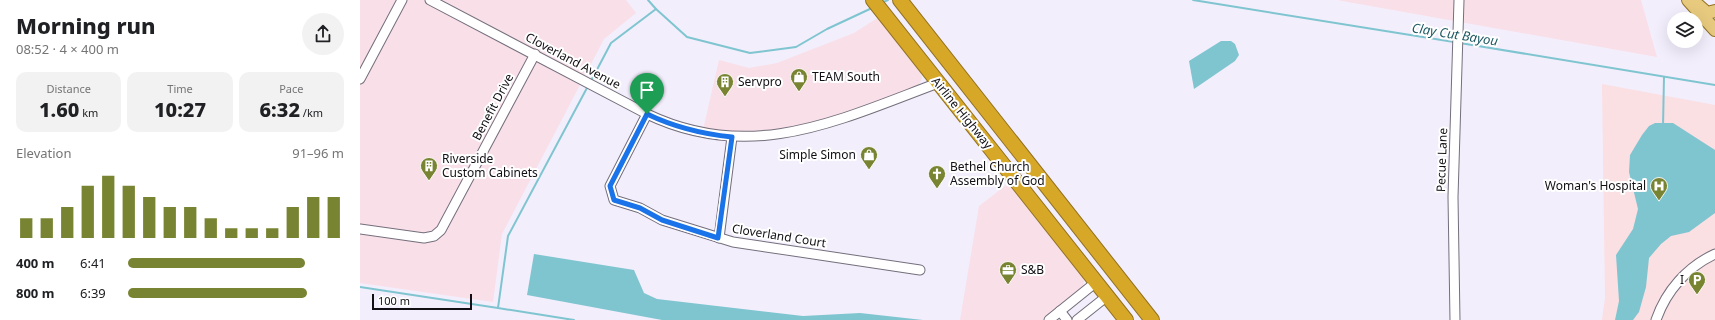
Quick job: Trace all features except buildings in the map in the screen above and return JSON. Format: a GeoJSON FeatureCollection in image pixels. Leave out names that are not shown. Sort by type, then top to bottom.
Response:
{"type":"FeatureCollection","features":[{"type":"Feature","properties":{"kind":"highway","name":"Airline Highway"},"geometry":{"type":"LineString","coordinates":[[873,0],[1106,297],[1126,320]]}},
{"type":"Feature","properties":{"kind":"highway","name":"Airline Highway"},"geometry":{"type":"LineString","coordinates":[[905,5],[1152,320]]}},
{"type":"Feature","properties":{"kind":"highway"},"geometry":{"type":"LineString","coordinates":[[938,83],[955,70]]}},
{"type":"Feature","properties":{"kind":"highway"},"geometry":{"type":"LineString","coordinates":[[1096,283],[1114,271]]}},
{"type":"Feature","properties":{"kind":"highway"},"geometry":{"type":"LineString","coordinates":[[1106,297],[1124,284]]}},
{"type":"Feature","properties":{"kind":"main road"},"geometry":{"type":"LineString","coordinates":[[1688,0],[1715,30]]}},
{"type":"Feature","properties":{"kind":"main road"},"geometry":{"type":"LineString","coordinates":[[1692,0],[1707,13],[1715,11]]}},
{"type":"Feature","properties":{"kind":"main road"},"geometry":{"type":"LineString","coordinates":[[1711,0],[1715,4]]}},
{"type":"Feature","properties":{"kind":"street"},"geometry":{"type":"LineString","coordinates":[[360,79],[402,0]]}},
{"type":"Feature","properties":{"kind":"street","name":"Cloverland Avenue"},"geometry":{"type":"LineString","coordinates":[[430,0],[647,114],[663,122],[694,132],[732,137],[765,136],[790,132],[856,114],[938,83]]}},
{"type":"Feature","properties":{"kind":"street","name":"Pecue Lane"},"geometry":{"type":"LineString","coordinates":[[1455,320],[1453,198],[1458,66],[1458,0]]}},
{"type":"Feature","properties":{"kind":"street","name":"Benefit Drive"},"geometry":{"type":"LineString","coordinates":[[360,229],[424,238],[438,233],[444,226],[535,54]]}},
{"type":"Feature","properties":{"kind":"street","name":"Cloverland Court"},"geometry":{"type":"LineString","coordinates":[[647,114],[610,186],[614,200],[640,208],[662,220],[733,242],[920,270]]}},
{"type":"Feature","properties":{"kind":"street"},"geometry":{"type":"LineString","coordinates":[[718,238],[732,137]]}},
{"type":"Feature","properties":{"kind":"street"},"geometry":{"type":"LineString","coordinates":[[1656,320],[1663,304],[1678,282],[1688,271],[1715,254]]}},
{"type":"Feature","properties":{"kind":"street"},"geometry":{"type":"LineString","coordinates":[[1048,320],[1096,283]]}},
{"type":"Feature","properties":{"kind":"street"},"geometry":{"type":"LineString","coordinates":[[1077,320],[1106,297]]}},
{"type":"Feature","properties":{"kind":"street"},"geometry":{"type":"LineString","coordinates":[[1060,311],[1067,320]]}},
{"type":"Feature","properties":{"kind":"shaded area"},"geometry":{"type":"Polygon","coordinates":[[[360,0],[626,0],[636,13],[604,39],[502,234],[493,302],[360,283],[360,0]]]}},
{"type":"Feature","properties":{"kind":"shaded area"},"geometry":{"type":"Polygon","coordinates":[[[1337,0],[1641,0],[1657,57],[1337,0]]]}},
{"type":"Feature","properties":{"kind":"shaded area"},"geometry":{"type":"Polygon","coordinates":[[[879,17],[921,72],[922,78],[918,87],[849,112],[800,127],[763,134],[703,130],[719,60],[749,68],[777,63],[854,33],[879,17]]]}},
{"type":"Feature","properties":{"kind":"shaded area","name":"Woman's Hospital"},"geometry":{"type":"Polygon","coordinates":[[[1602,84],[1715,105],[1715,320],[1602,320],[1605,298],[1602,84]]]}},
{"type":"Feature","properties":{"kind":"shaded area"},"geometry":{"type":"Polygon","coordinates":[[[1009,183],[1081,273],[1084,281],[1083,287],[1043,320],[960,320],[979,206],[1009,183]]]}},
{"type":"Feature","properties":{"kind":"water"},"geometry":{"type":"Polygon","coordinates":[[[1221,41],[1231,41],[1235,44],[1239,55],[1235,61],[1194,89],[1189,61],[1221,41]]]}},
{"type":"Feature","properties":{"kind":"water"},"geometry":{"type":"Polygon","coordinates":[[[1655,123],[1673,123],[1715,150],[1715,213],[1689,232],[1671,236],[1661,244],[1649,258],[1646,287],[1639,312],[1633,320],[1615,320],[1619,301],[1616,255],[1633,229],[1638,209],[1629,172],[1630,155],[1649,126],[1655,123]]]}},
{"type":"Feature","properties":{"kind":"water"},"geometry":{"type":"Polygon","coordinates":[[[534,254],[634,270],[644,293],[657,299],[803,316],[860,313],[923,320],[662,320],[527,295],[534,254]]]}},
{"type":"Feature","properties":{"kind":"waterway","name":"Clay Cut Bayou"},"geometry":{"type":"LineString","coordinates":[[648,0],[687,37],[750,53],[796,47],[827,29],[872,8]]}},
{"type":"Feature","properties":{"kind":"waterway","name":"Clay Cut Bayou"},"geometry":{"type":"LineString","coordinates":[[881,3],[888,0]]}},
{"type":"Feature","properties":{"kind":"waterway","name":"Clay Cut Bayou"},"geometry":{"type":"LineString","coordinates":[[1193,0],[1454,42]]}},
{"type":"Feature","properties":{"kind":"waterway"},"geometry":{"type":"LineString","coordinates":[[591,81],[611,43],[656,9]]}},
{"type":"Feature","properties":{"kind":"waterway","name":"Clay Cut Bayou"},"geometry":{"type":"LineString","coordinates":[[1460,43],[1715,85]]}},
{"type":"Feature","properties":{"kind":"waterway"},"geometry":{"type":"LineString","coordinates":[[1663,126],[1664,77]]}},
{"type":"Feature","properties":{"kind":"waterway"},"geometry":{"type":"LineString","coordinates":[[360,287],[498,308],[508,236],[588,86]]}},
{"type":"Feature","properties":{"kind":"waterway"},"geometry":{"type":"LineString","coordinates":[[498,308],[574,320]]}},
{"type":"Feature","properties":{"kind":"place","name":"TEAM South"},"geometry":{"type":"Point","coordinates":[799,92]}},
{"type":"Feature","properties":{"kind":"place","name":"Servpro"},"geometry":{"type":"Point","coordinates":[725,97]}},
{"type":"Feature","properties":{"kind":"place","name":"Simple Simon"},"geometry":{"type":"Point","coordinates":[869,170]}},
{"type":"Feature","properties":{"kind":"place","name":"Riverside Custom Cabinets"},"geometry":{"type":"Point","coordinates":[429,181]}},
{"type":"Feature","properties":{"kind":"place","name":"Bethel Church Assembly of God"},"geometry":{"type":"Point","coordinates":[937,189]}},
{"type":"Feature","properties":{"kind":"place","name":"Woman's Hospital"},"geometry":{"type":"Point","coordinates":[1659,201]}},
{"type":"Feature","properties":{"kind":"place","name":"S&B"},"geometry":{"type":"Point","coordinates":[1008,285]}},
{"type":"Feature","properties":{"kind":"place","name":"I"},"geometry":{"type":"Point","coordinates":[1697,295]}},
{"type":"Feature","properties":{"kind":"route"},"geometry":{"type":"LineString","coordinates":[[647,114],[663,122],[694,132],[732,137],[718,238],[662,220],[640,208],[614,200],[610,186],[647,114]]}}]}
